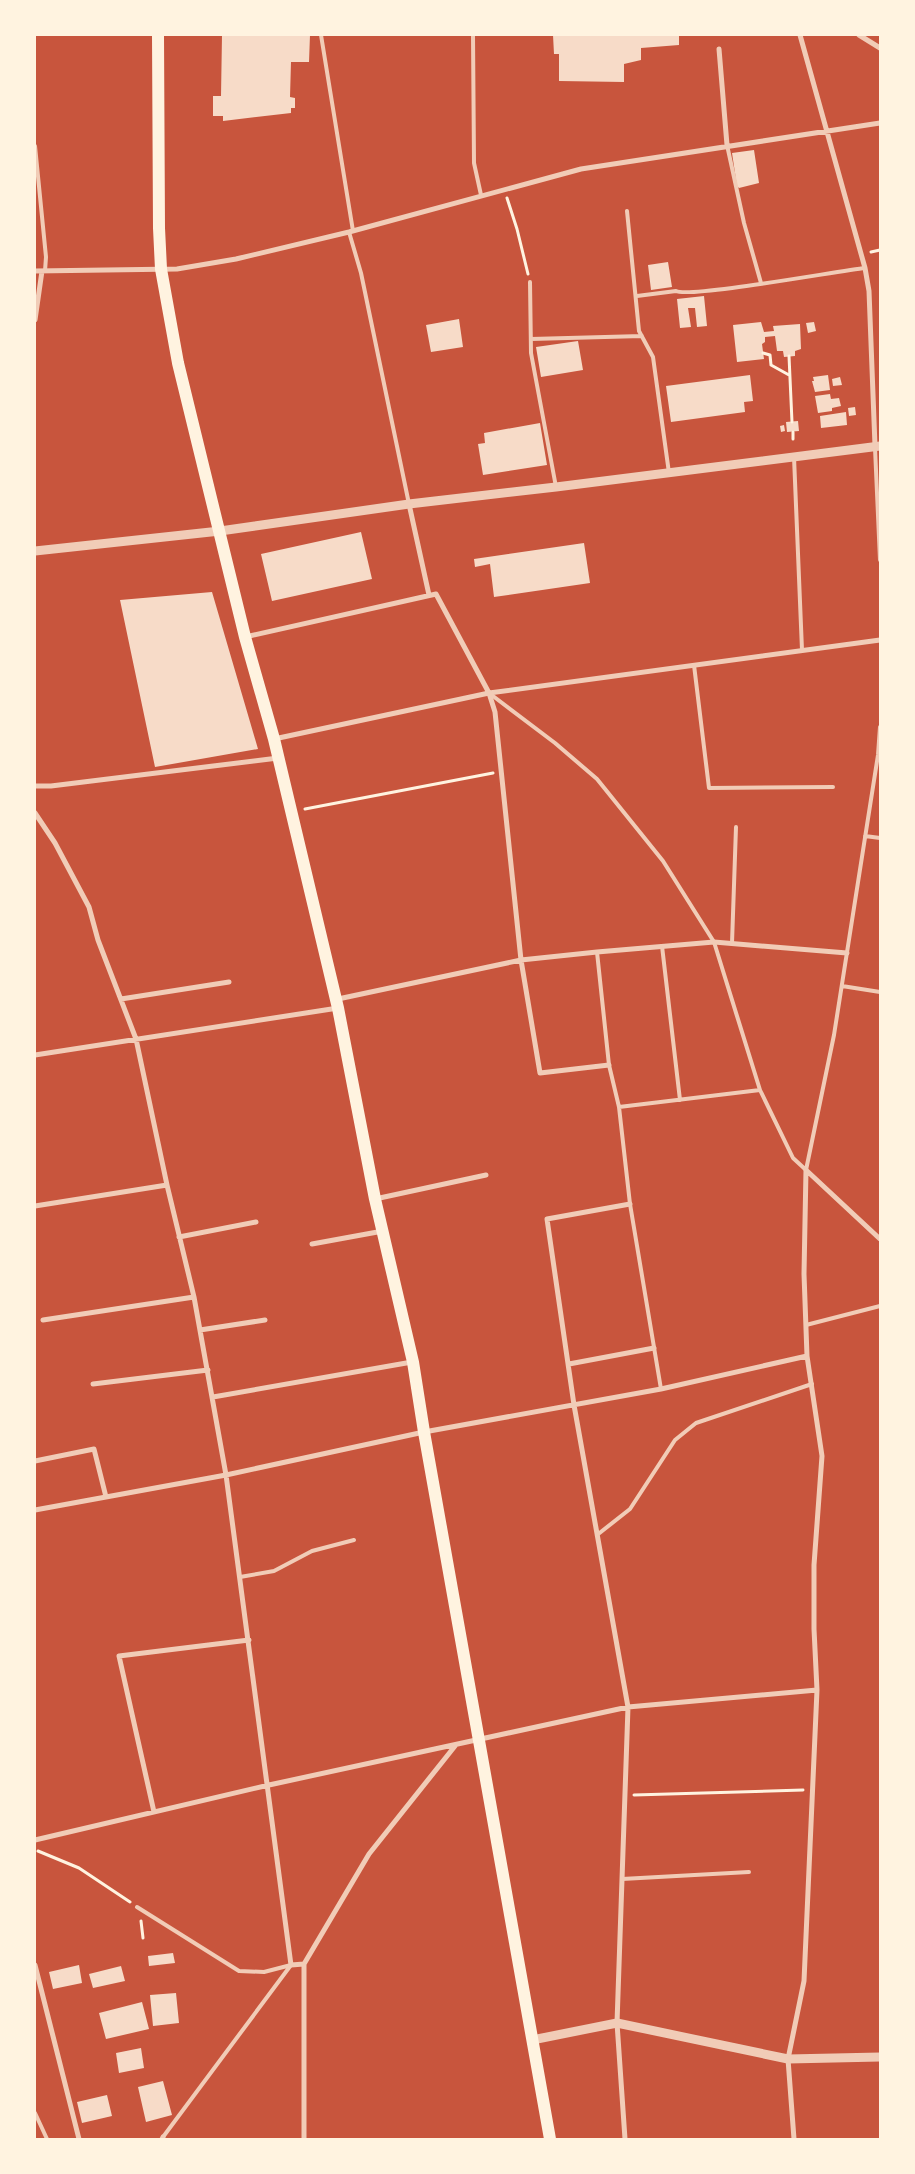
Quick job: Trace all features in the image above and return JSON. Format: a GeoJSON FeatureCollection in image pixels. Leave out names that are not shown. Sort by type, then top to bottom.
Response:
{"type":"FeatureCollection","features":[{"type":"Feature","properties":{"kind":"main road"},"geometry":{"type":"LineString","coordinates":[[158,35],[159,228],[162,270],[178,363],[245,637],[274,739],[336,1004],[375,1199],[413,1362],[550,2139]]}},
{"type":"Feature","properties":{"kind":"street"},"geometry":{"type":"LineString","coordinates":[[35,551],[220,531],[409,504],[878,446],[869,291],[865,268],[800,35]]}},
{"type":"Feature","properties":{"kind":"street"},"geometry":{"type":"LineString","coordinates":[[859,35],[880,48]]}},
{"type":"Feature","properties":{"kind":"street"},"geometry":{"type":"LineString","coordinates":[[719,49],[727,144]]}},
{"type":"Feature","properties":{"kind":"street"},"geometry":{"type":"LineString","coordinates":[[35,271],[162,270],[236,259],[351,231],[504,188],[581,169],[727,144],[880,122]]}},
{"type":"Feature","properties":{"kind":"street"},"geometry":{"type":"LineString","coordinates":[[35,320],[43,271]]}},
{"type":"Feature","properties":{"kind":"street"},"geometry":{"type":"LineString","coordinates":[[873,356],[880,355]]}},
{"type":"Feature","properties":{"kind":"street"},"geometry":{"type":"LineString","coordinates":[[409,504],[429,595]]}},
{"type":"Feature","properties":{"kind":"street"},"geometry":{"type":"LineString","coordinates":[[245,637],[436,594],[489,692],[495,712],[521,960],[540,1074],[609,1065]]}},
{"type":"Feature","properties":{"kind":"street"},"geometry":{"type":"LineString","coordinates":[[274,739],[489,692],[880,640]]}},
{"type":"Feature","properties":{"kind":"street"},"geometry":{"type":"LineString","coordinates":[[35,786],[51,786],[278,758]]}},
{"type":"Feature","properties":{"kind":"street"},"geometry":{"type":"LineString","coordinates":[[35,813],[55,843],[89,907],[98,940],[136,1039],[167,1186],[194,1297],[213,1396],[226,1475],[269,1785],[291,1965],[304,1964]]}},
{"type":"Feature","properties":{"kind":"street"},"geometry":{"type":"LineString","coordinates":[[35,1055],[336,1004],[521,960],[714,942],[847,954]]}},
{"type":"Feature","properties":{"kind":"street"},"geometry":{"type":"LineString","coordinates":[[121,999],[229,982]]}},
{"type":"Feature","properties":{"kind":"street"},"geometry":{"type":"LineString","coordinates":[[806,1170],[880,1239]]}},
{"type":"Feature","properties":{"kind":"street"},"geometry":{"type":"LineString","coordinates":[[794,2139],[788,2059],[804,1982],[817,1690],[814,1629],[814,1565],[822,1456],[807,1356],[804,1274],[806,1170]]}},
{"type":"Feature","properties":{"kind":"street"},"geometry":{"type":"LineString","coordinates":[[375,1199],[486,1175]]}},
{"type":"Feature","properties":{"kind":"street"},"geometry":{"type":"LineString","coordinates":[[35,1206],[167,1186]]}},
{"type":"Feature","properties":{"kind":"street"},"geometry":{"type":"LineString","coordinates":[[625,2139],[617,2023],[628,1707],[574,1405],[547,1219],[630,1204]]}},
{"type":"Feature","properties":{"kind":"street"},"geometry":{"type":"LineString","coordinates":[[179,1237],[256,1222]]}},
{"type":"Feature","properties":{"kind":"street"},"geometry":{"type":"LineString","coordinates":[[312,1244],[383,1231]]}},
{"type":"Feature","properties":{"kind":"street"},"geometry":{"type":"LineString","coordinates":[[43,1320],[194,1297]]}},
{"type":"Feature","properties":{"kind":"street"},"geometry":{"type":"LineString","coordinates":[[200,1330],[265,1320]]}},
{"type":"Feature","properties":{"kind":"street"},"geometry":{"type":"LineString","coordinates":[[569,1364],[654,1348]]}},
{"type":"Feature","properties":{"kind":"street"},"geometry":{"type":"LineString","coordinates":[[35,1510],[226,1475],[424,1432],[661,1389],[807,1356]]}},
{"type":"Feature","properties":{"kind":"street"},"geometry":{"type":"LineString","coordinates":[[213,1396],[413,1362]]}},
{"type":"Feature","properties":{"kind":"street"},"geometry":{"type":"LineString","coordinates":[[93,1384],[208,1370]]}},
{"type":"Feature","properties":{"kind":"street"},"geometry":{"type":"LineString","coordinates":[[35,1461],[94,1449],[106,1498]]}},
{"type":"Feature","properties":{"kind":"street"},"geometry":{"type":"LineString","coordinates":[[154,1812],[119,1656],[249,1640]]}},
{"type":"Feature","properties":{"kind":"street"},"geometry":{"type":"LineString","coordinates":[[35,1840],[269,1785],[628,1707],[817,1690]]}},
{"type":"Feature","properties":{"kind":"street"},"geometry":{"type":"LineString","coordinates":[[304,2139],[304,1964],[369,1854],[455,1746]]}},
{"type":"Feature","properties":{"kind":"street"},"geometry":{"type":"LineString","coordinates":[[35,1965],[80,2139]]}},
{"type":"Feature","properties":{"kind":"street"},"geometry":{"type":"LineString","coordinates":[[532,2040],[617,2023],[788,2059],[880,2057]]}},
{"type":"Feature","properties":{"kind":"lane"},"geometry":{"type":"LineString","coordinates":[[321,35],[351,231],[362,273],[409,504]]}},
{"type":"Feature","properties":{"kind":"lane"},"geometry":{"type":"LineString","coordinates":[[473,35],[474,163],[481,195]]}},
{"type":"Feature","properties":{"kind":"lane"},"geometry":{"type":"LineString","coordinates":[[727,144],[744,223],[761,283]]}},
{"type":"Feature","properties":{"kind":"lane"},"geometry":{"type":"LineString","coordinates":[[35,146],[46,257],[43,271]]}},
{"type":"Feature","properties":{"kind":"lane"},"geometry":{"type":"LineString","coordinates":[[627,211],[639,331],[654,357],[669,473]]}},
{"type":"Feature","properties":{"kind":"lane"},"geometry":{"type":"LineString","coordinates":[[637,296],[676,290],[680,293],[707,291],[865,268]]}},
{"type":"Feature","properties":{"kind":"lane"},"geometry":{"type":"LineString","coordinates":[[530,282],[531,353],[556,487]]}},
{"type":"Feature","properties":{"kind":"lane"},"geometry":{"type":"LineString","coordinates":[[530,339],[642,336]]}},
{"type":"Feature","properties":{"kind":"lane"},"geometry":{"type":"LineString","coordinates":[[878,446],[880,560]]}},
{"type":"Feature","properties":{"kind":"lane"},"geometry":{"type":"LineString","coordinates":[[794,457],[802,650]]}},
{"type":"Feature","properties":{"kind":"lane"},"geometry":{"type":"LineString","coordinates":[[694,665],[709,788],[833,787]]}},
{"type":"Feature","properties":{"kind":"lane"},"geometry":{"type":"LineString","coordinates":[[489,692],[555,743],[597,779],[658,855],[714,942],[760,1090],[793,1158],[806,1170]]}},
{"type":"Feature","properties":{"kind":"lane"},"geometry":{"type":"LineString","coordinates":[[806,1170],[834,1035],[878,764],[880,727]]}},
{"type":"Feature","properties":{"kind":"lane"},"geometry":{"type":"LineString","coordinates":[[732,943],[736,828]]}},
{"type":"Feature","properties":{"kind":"lane"},"geometry":{"type":"LineString","coordinates":[[865,836],[880,838]]}},
{"type":"Feature","properties":{"kind":"lane"},"geometry":{"type":"LineString","coordinates":[[662,946],[680,1100]]}},
{"type":"Feature","properties":{"kind":"lane"},"geometry":{"type":"LineString","coordinates":[[596,952],[609,1065],[619,1107],[630,1204],[661,1389]]}},
{"type":"Feature","properties":{"kind":"lane"},"geometry":{"type":"LineString","coordinates":[[842,986],[880,992]]}},
{"type":"Feature","properties":{"kind":"lane"},"geometry":{"type":"LineString","coordinates":[[619,1107],[760,1090]]}},
{"type":"Feature","properties":{"kind":"lane"},"geometry":{"type":"LineString","coordinates":[[806,1325],[880,1306]]}},
{"type":"Feature","properties":{"kind":"lane"},"geometry":{"type":"LineString","coordinates":[[597,1535],[630,1509],[675,1440],[696,1423],[812,1384]]}},
{"type":"Feature","properties":{"kind":"lane"},"geometry":{"type":"LineString","coordinates":[[240,1577],[274,1571],[312,1551],[354,1540]]}},
{"type":"Feature","properties":{"kind":"lane"},"geometry":{"type":"LineString","coordinates":[[622,1879],[749,1872]]}},
{"type":"Feature","properties":{"kind":"lane"},"geometry":{"type":"LineString","coordinates":[[138,1907],[239,1971],[264,1972],[291,1965]]}},
{"type":"Feature","properties":{"kind":"lane"},"geometry":{"type":"LineString","coordinates":[[163,2138],[291,1965]]}},
{"type":"Feature","properties":{"kind":"lane"},"geometry":{"type":"LineString","coordinates":[[35,2113],[47,2139]]}},
{"type":"Feature","properties":{"kind":"path"},"geometry":{"type":"LineString","coordinates":[[504,188],[517,229],[530,282]]}},
{"type":"Feature","properties":{"kind":"path"},"geometry":{"type":"LineString","coordinates":[[763,354],[770,355],[771,365],[790,375]]}},
{"type":"Feature","properties":{"kind":"path"},"geometry":{"type":"LineString","coordinates":[[789,356],[792,422]]}},
{"type":"Feature","properties":{"kind":"path"},"geometry":{"type":"LineString","coordinates":[[793,432],[793,439]]}},
{"type":"Feature","properties":{"kind":"path"},"geometry":{"type":"LineString","coordinates":[[291,812],[501,772]]}},
{"type":"Feature","properties":{"kind":"path"},"geometry":{"type":"LineString","coordinates":[[624,1795],[813,1790]]}},
{"type":"Feature","properties":{"kind":"path"},"geometry":{"type":"LineString","coordinates":[[35,1850],[79,1868],[138,1907],[143,1928],[143,1938]]}},
{"type":"Feature","properties":{"kind":"building"},"geometry":{"type":"Polygon","coordinates":[[[222,35],[310,35],[309,62],[291,62],[290,97],[295,98],[295,108],[291,108],[291,113],[223,121],[223,116],[213,116],[213,96],[221,96],[222,35]]]}},
{"type":"Feature","properties":{"kind":"building"},"geometry":{"type":"Polygon","coordinates":[[[553,35],[679,35],[679,45],[641,48],[641,60],[624,64],[624,82],[559,81],[559,54],[554,54],[553,35]]]}},
{"type":"Feature","properties":{"kind":"building"},"geometry":{"type":"Polygon","coordinates":[[[754,150],[759,183],[739,188],[737,186],[732,153],[754,150]]]}},
{"type":"Feature","properties":{"kind":"building"},"geometry":{"type":"Polygon","coordinates":[[[668,262],[672,287],[651,290],[648,265],[668,262]]]}},
{"type":"Feature","properties":{"kind":"building"},"geometry":{"type":"Polygon","coordinates":[[[704,296],[707,326],[697,327],[695,308],[688,308],[691,327],[680,328],[677,299],[704,296]]]}},
{"type":"Feature","properties":{"kind":"building"},"geometry":{"type":"Polygon","coordinates":[[[459,319],[463,347],[431,352],[426,325],[459,319]]]}},
{"type":"Feature","properties":{"kind":"building"},"geometry":{"type":"Polygon","coordinates":[[[761,322],[764,332],[774,331],[773,326],[800,324],[801,349],[795,351],[795,356],[784,357],[783,351],[777,351],[775,336],[765,337],[765,342],[762,344],[764,359],[737,362],[733,325],[761,322]]]}},
{"type":"Feature","properties":{"kind":"building"},"geometry":{"type":"Polygon","coordinates":[[[814,322],[816,331],[808,333],[806,323],[814,322]]]}},
{"type":"Feature","properties":{"kind":"building"},"geometry":{"type":"Polygon","coordinates":[[[578,341],[583,370],[541,377],[536,347],[578,341]]]}},
{"type":"Feature","properties":{"kind":"building"},"geometry":{"type":"Polygon","coordinates":[[[750,375],[753,401],[744,402],[745,412],[671,422],[666,386],[750,375]]]}},
{"type":"Feature","properties":{"kind":"building"},"geometry":{"type":"Polygon","coordinates":[[[828,375],[830,390],[815,392],[812,381],[814,381],[813,377],[828,375]]]}},
{"type":"Feature","properties":{"kind":"building"},"geometry":{"type":"Polygon","coordinates":[[[840,377],[842,385],[833,386],[832,379],[840,377]]]}},
{"type":"Feature","properties":{"kind":"building"},"geometry":{"type":"Polygon","coordinates":[[[830,394],[831,399],[839,398],[841,406],[832,408],[832,411],[818,413],[815,396],[830,394]]]}},
{"type":"Feature","properties":{"kind":"building"},"geometry":{"type":"Polygon","coordinates":[[[855,407],[856,415],[849,416],[848,408],[855,407]]]}},
{"type":"Feature","properties":{"kind":"building"},"geometry":{"type":"Polygon","coordinates":[[[846,412],[847,425],[821,428],[820,416],[846,412]]]}},
{"type":"Feature","properties":{"kind":"building"},"geometry":{"type":"Polygon","coordinates":[[[798,421],[799,431],[787,432],[786,422],[798,421]]]}},
{"type":"Feature","properties":{"kind":"building"},"geometry":{"type":"Polygon","coordinates":[[[540,423],[547,465],[483,475],[478,444],[485,443],[484,433],[540,423]]]}},
{"type":"Feature","properties":{"kind":"building"},"geometry":{"type":"Polygon","coordinates":[[[784,425],[785,431],[781,432],[780,426],[784,425]]]}},
{"type":"Feature","properties":{"kind":"building"},"geometry":{"type":"Polygon","coordinates":[[[361,532],[372,579],[272,601],[261,554],[361,532]]]}},
{"type":"Feature","properties":{"kind":"building"},"geometry":{"type":"Polygon","coordinates":[[[584,543],[590,583],[494,597],[490,564],[475,567],[474,559],[584,543]]]}},
{"type":"Feature","properties":{"kind":"building"},"geometry":{"type":"Polygon","coordinates":[[[212,592],[258,749],[155,767],[120,600],[212,592]]]}},
{"type":"Feature","properties":{"kind":"building"},"geometry":{"type":"Polygon","coordinates":[[[173,1953],[175,1963],[149,1966],[148,1956],[173,1953]]]}},
{"type":"Feature","properties":{"kind":"building"},"geometry":{"type":"Polygon","coordinates":[[[79,1965],[82,1983],[53,1989],[49,1972],[79,1965]]]}},
{"type":"Feature","properties":{"kind":"building"},"geometry":{"type":"Polygon","coordinates":[[[121,1966],[125,1981],[93,1988],[89,1974],[121,1966]]]}},
{"type":"Feature","properties":{"kind":"building"},"geometry":{"type":"Polygon","coordinates":[[[176,1993],[179,2023],[153,2026],[150,1995],[176,1993]]]}},
{"type":"Feature","properties":{"kind":"building"},"geometry":{"type":"Polygon","coordinates":[[[142,2002],[149,2029],[106,2039],[99,2013],[142,2002]]]}},
{"type":"Feature","properties":{"kind":"building"},"geometry":{"type":"Polygon","coordinates":[[[141,2048],[144,2068],[119,2073],[116,2053],[141,2048]]]}},
{"type":"Feature","properties":{"kind":"building"},"geometry":{"type":"Polygon","coordinates":[[[163,2081],[172,2115],[146,2122],[138,2087],[163,2081]]]}},
{"type":"Feature","properties":{"kind":"building"},"geometry":{"type":"Polygon","coordinates":[[[107,2095],[112,2116],[82,2123],[77,2102],[107,2095]]]}}]}
